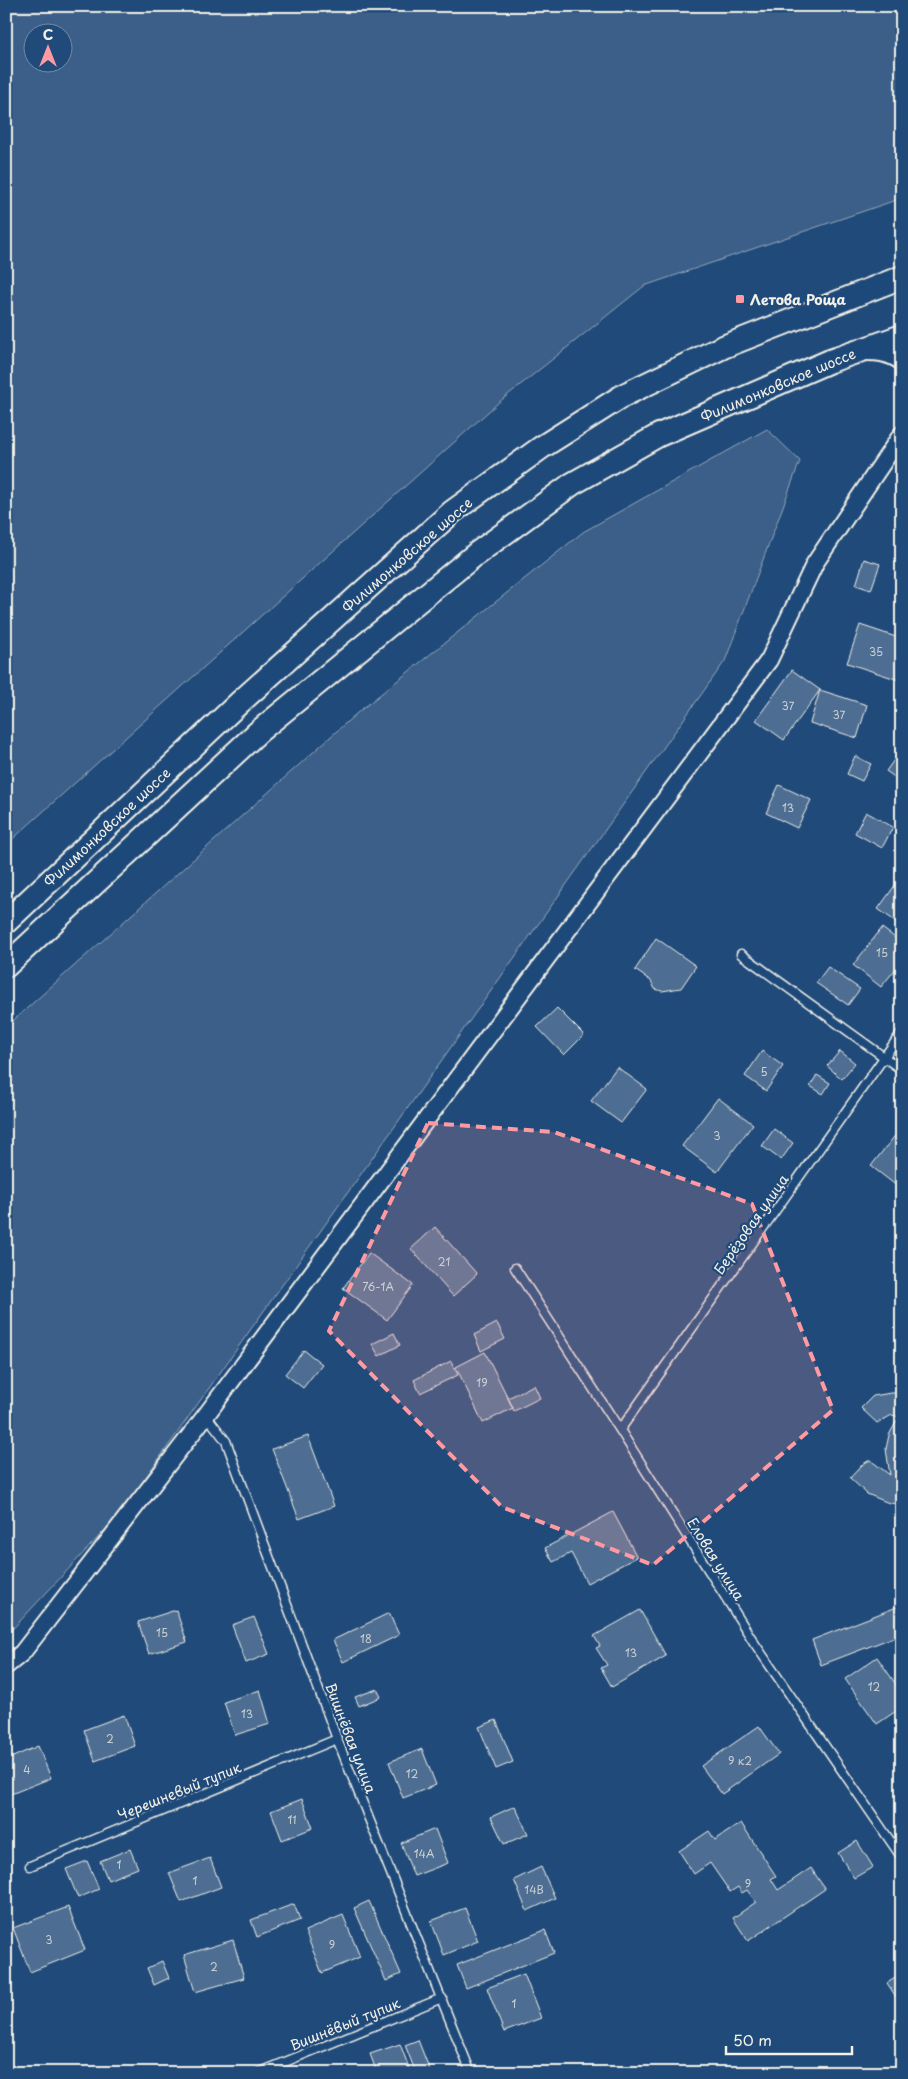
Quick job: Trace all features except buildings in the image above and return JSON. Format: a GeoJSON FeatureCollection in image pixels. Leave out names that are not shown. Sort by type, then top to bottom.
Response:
{"type":"FeatureCollection","features":[{"type":"Feature","properties":{"kind":"main road","name":"Филимонковское шоссе"},"geometry":{"type":"LineString","coordinates":[[6,922],[239,703],[452,512],[520,464],[633,391],[722,347],[902,277]]}},
{"type":"Feature","properties":{"kind":"main road","name":"Филимонковское шоссе"},"geometry":{"type":"LineString","coordinates":[[6,966],[258,732],[476,554],[572,484],[659,435],[830,361],[902,336]]}},
{"type":"Feature","properties":{"kind":"street"},"geometry":{"type":"LineString","coordinates":[[854,352],[878,352],[893,355],[902,362]]}},
{"type":"Feature","properties":{"kind":"street"},"geometry":{"type":"LineString","coordinates":[[6,1666],[22,1653],[206,1415],[769,660],[815,563],[902,434]]}},
{"type":"Feature","properties":{"kind":"lane"},"geometry":{"type":"LineString","coordinates":[[741,954],[902,1070]]}},
{"type":"Feature","properties":{"kind":"lane","name":"Берёзовая улица"},"geometry":{"type":"LineString","coordinates":[[620,1430],[902,1032]]}},
{"type":"Feature","properties":{"kind":"lane","name":"Еловая улица"},"geometry":{"type":"LineString","coordinates":[[515,1268],[620,1430],[754,1644],[902,1858]]}},
{"type":"Feature","properties":{"kind":"lane","name":"Вишнёвая улица"},"geometry":{"type":"LineString","coordinates":[[206,1415],[226,1441],[337,1739],[471,2073]]}},
{"type":"Feature","properties":{"kind":"lane","name":"Черешневый тупик"},"geometry":{"type":"LineString","coordinates":[[30,1866],[337,1739]]}},
{"type":"Feature","properties":{"kind":"lane","name":"Вишнёвый тупик"},"geometry":{"type":"LineString","coordinates":[[258,2073],[442,1998]]}},
{"type":"Feature","properties":{"kind":"highlighted area"},"geometry":{"type":"Polygon","coordinates":[[[428,1123],[554,1132],[752,1204],[833,1410],[653,1565],[502,1507],[329,1331],[428,1123]]]}},
{"type":"Feature","properties":{"kind":"shaded area"},"geometry":{"type":"Polygon","coordinates":[[[6,6],[902,6],[902,198],[644,286],[499,402],[6,845],[6,6]]]}},
{"type":"Feature","properties":{"kind":"shaded area"},"geometry":{"type":"Polygon","coordinates":[[[767,429],[800,461],[725,661],[119,1515],[6,1636],[6,1027],[357,713],[583,532],[767,429]]]}},
{"type":"Feature","properties":{"kind":"place","name":"Летова Роща"},"geometry":{"type":"Point","coordinates":[740,299]}}]}
